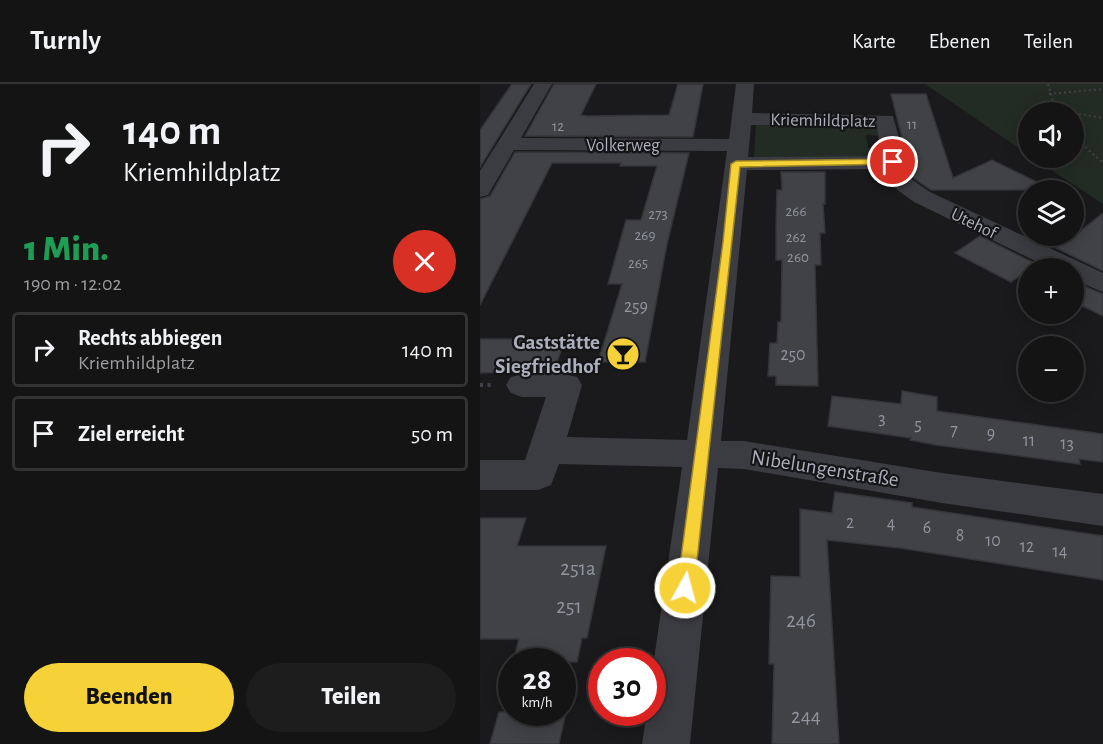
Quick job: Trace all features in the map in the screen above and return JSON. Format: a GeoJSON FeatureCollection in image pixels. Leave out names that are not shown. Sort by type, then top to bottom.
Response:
{"type":"FeatureCollection","features":[{"type":"Feature","properties":{"kind":"street"},"geometry":{"type":"LineString","coordinates":[[480,190],[543,84]]}},
{"type":"Feature","properties":{"kind":"street"},"geometry":{"type":"LineString","coordinates":[[666,744],[745,84]]}},
{"type":"Feature","properties":{"kind":"street","name":"Kriemhildplatz"},"geometry":{"type":"LineString","coordinates":[[737,155],[893,162],[886,120],[741,119]]}},
{"type":"Feature","properties":{"kind":"street","name":"Volkerweg"},"geometry":{"type":"LineString","coordinates":[[507,144],[737,155]]}},
{"type":"Feature","properties":{"kind":"street","name":"Utehof"},"geometry":{"type":"LineString","coordinates":[[893,162],[900,181],[922,197],[1049,258]]}},
{"type":"Feature","properties":{"kind":"street","name":"Utehof"},"geometry":{"type":"LineString","coordinates":[[1084,275],[1103,284]]}},
{"type":"Feature","properties":{"kind":"street"},"geometry":{"type":"LineString","coordinates":[[480,476],[538,475],[566,385],[522,385]]}},
{"type":"Feature","properties":{"kind":"street","name":"Nibelungenstraße"},"geometry":{"type":"LineString","coordinates":[[546,450],[744,454],[942,488],[1103,510]]}},
{"type":"Feature","properties":{"kind":"path"},"geometry":{"type":"LineString","coordinates":[[1048,84],[1052,102]]}},
{"type":"Feature","properties":{"kind":"path"},"geometry":{"type":"LineString","coordinates":[[1049,94],[1103,89]]}},
{"type":"Feature","properties":{"kind":"path"},"geometry":{"type":"LineString","coordinates":[[1084,115],[1103,118]]}},
{"type":"Feature","properties":{"kind":"path"},"geometry":{"type":"LineString","coordinates":[[1084,146],[1103,163]]}},
{"type":"Feature","properties":{"kind":"shaded area"},"geometry":{"type":"Polygon","coordinates":[[[925,84],[1103,84],[1103,204],[1084,192],[1084,180],[1066,180],[1048,168],[1084,168],[1084,102],[1018,102],[1018,147],[925,84]]]}},
{"type":"Feature","properties":{"kind":"shaded area"},"geometry":{"type":"Polygon","coordinates":[[[756,123],[877,126],[882,136],[866,135],[868,148],[883,150],[883,156],[754,159],[756,123]]]}},
{"type":"Feature","properties":{"kind":"building"},"geometry":{"type":"Polygon","coordinates":[[[512,84],[531,84],[480,167],[480,130],[512,84]]]}},
{"type":"Feature","properties":{"kind":"building"},"geometry":{"type":"Polygon","coordinates":[[[554,84],[596,84],[581,115],[588,116],[669,115],[678,84],[703,84],[693,137],[525,136],[554,84]]]}},
{"type":"Feature","properties":{"kind":"building"},"geometry":{"type":"Polygon","coordinates":[[[891,94],[926,94],[953,178],[992,160],[1033,180],[1018,180],[1018,190],[931,190],[912,177],[891,94]]]}},
{"type":"Feature","properties":{"kind":"building"},"geometry":{"type":"Polygon","coordinates":[[[515,152],[689,153],[667,244],[645,362],[598,362],[622,284],[608,284],[626,220],[641,220],[657,166],[620,166],[621,163],[552,163],[480,305],[480,199],[490,196],[515,152]]]}},
{"type":"Feature","properties":{"kind":"building"},"geometry":{"type":"Polygon","coordinates":[[[781,172],[825,172],[825,204],[823,204],[825,233],[820,233],[821,265],[815,265],[818,386],[776,385],[776,376],[768,376],[770,343],[777,343],[778,322],[781,322],[782,260],[776,260],[776,228],[777,190],[782,190],[781,172]]]}},
{"type":"Feature","properties":{"kind":"building"},"geometry":{"type":"Polygon","coordinates":[[[1103,213],[1103,271],[1084,262],[1084,258],[1076,258],[1056,248],[1084,246],[1084,228],[1103,213]]]}},
{"type":"Feature","properties":{"kind":"building"},"geometry":{"type":"Polygon","coordinates":[[[980,236],[1024,258],[1018,258],[1018,277],[1011,282],[955,253],[980,236]]]}},
{"type":"Feature","properties":{"kind":"building"},"geometry":{"type":"Polygon","coordinates":[[[1084,286],[1103,294],[1103,316],[1084,307],[1084,286]]]}},
{"type":"Feature","properties":{"kind":"building"},"geometry":{"type":"Polygon","coordinates":[[[480,339],[565,339],[554,371],[480,373],[480,339]]]}},
{"type":"Feature","properties":{"kind":"building"},"geometry":{"type":"Polygon","coordinates":[[[902,391],[937,397],[937,411],[1103,434],[1103,462],[1079,459],[1080,464],[936,445],[910,440],[911,438],[828,426],[832,396],[901,404],[902,391]]]}},
{"type":"Feature","properties":{"kind":"building"},"geometry":{"type":"Polygon","coordinates":[[[835,492],[912,503],[912,507],[1103,536],[1103,580],[900,548],[827,540],[839,744],[772,744],[774,664],[769,664],[771,576],[800,577],[800,509],[832,513],[835,492]]]}},
{"type":"Feature","properties":{"kind":"building"},"geometry":{"type":"Polygon","coordinates":[[[480,518],[526,518],[517,546],[606,546],[587,638],[582,638],[577,662],[576,648],[517,648],[519,639],[480,639],[480,518]]]}},
{"type":"Feature","properties":{"kind":"building"},"geometry":{"type":"Polygon","coordinates":[[[498,716],[498,726],[563,726],[559,744],[490,744],[498,716]]]}},
{"type":"Feature","properties":{"kind":"place","name":"Gaststätte Siegfriedhof"},"geometry":{"type":"Point","coordinates":[623,354]}},
{"type":"Feature","properties":{"kind":"route"},"geometry":{"type":"LineString","coordinates":[[685,588],[736,164],[893,162]]}}]}
